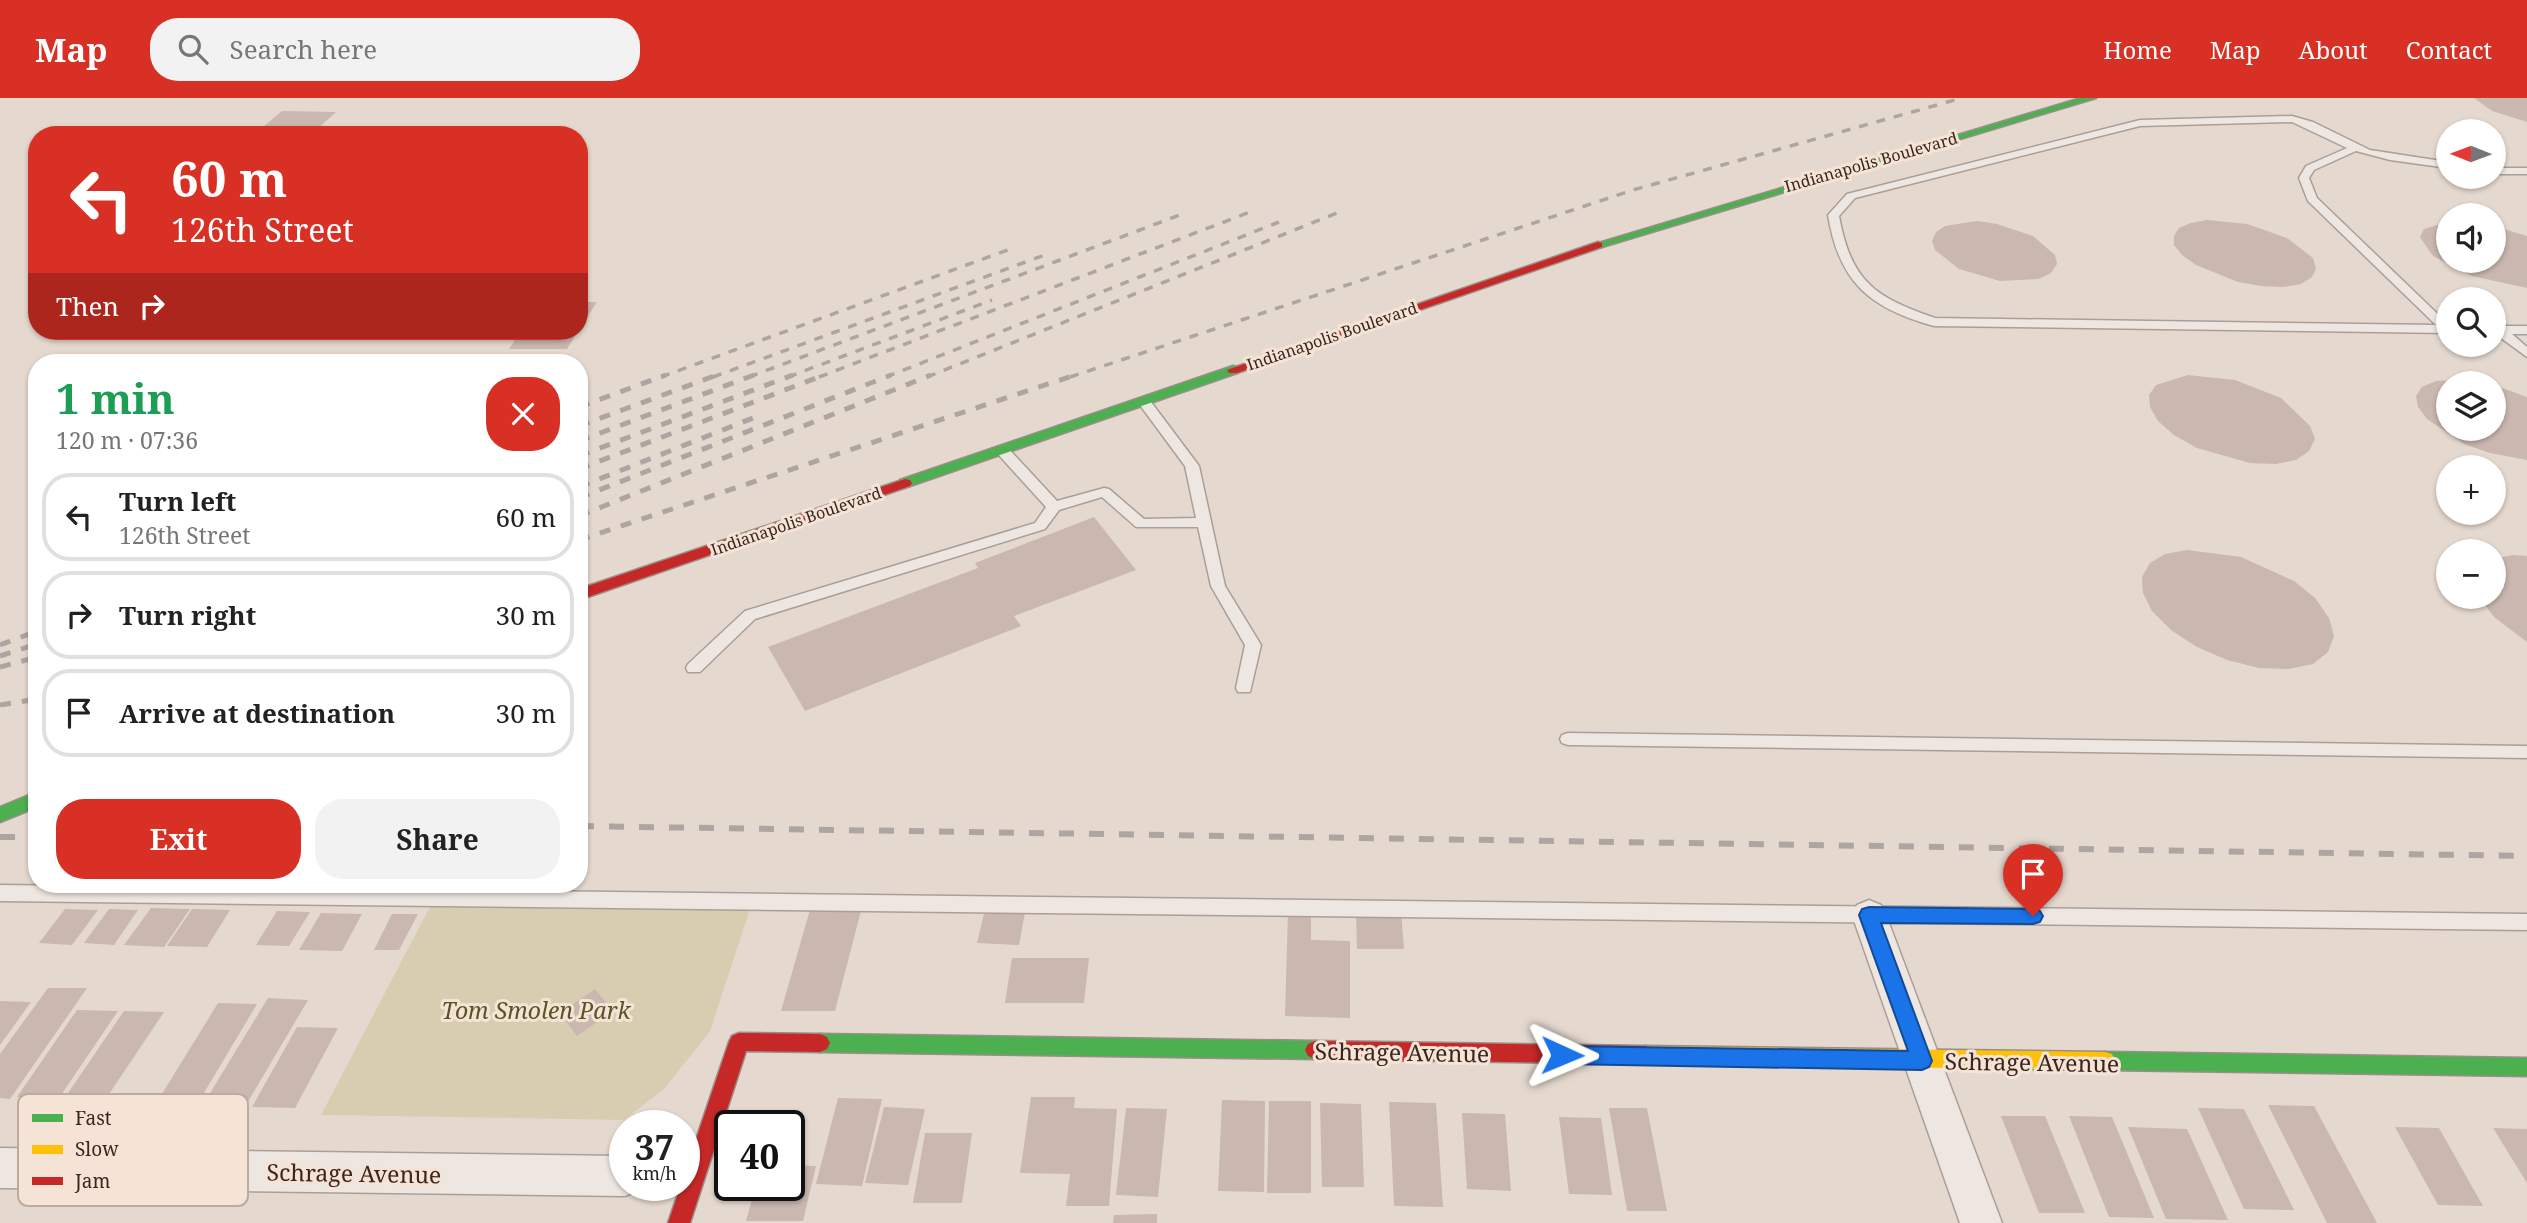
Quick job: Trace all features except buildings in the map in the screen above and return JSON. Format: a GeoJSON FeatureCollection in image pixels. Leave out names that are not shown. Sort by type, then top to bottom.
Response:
{"type":"FeatureCollection","features":[{"type":"Feature","properties":{"kind":"main road","name":"Indianapolis Boulevard"},"geometry":{"type":"LineString","coordinates":[[588,592],[1649,227],[2091,98]]}},
{"type":"Feature","properties":{"kind":"main road"},"geometry":{"type":"LineString","coordinates":[[0,815],[28,803]]}},
{"type":"Feature","properties":{"kind":"main road","name":"Schrage Avenue"},"geometry":{"type":"LineString","coordinates":[[700,1143],[738,1042],[1922,1061],[2527,1067]]}},
{"type":"Feature","properties":{"kind":"main road"},"geometry":{"type":"LineString","coordinates":[[679,1223],[684,1201]]}},
{"type":"Feature","properties":{"kind":"street"},"geometry":{"type":"LineString","coordinates":[[1869,915],[1981,1223]]}},
{"type":"Feature","properties":{"kind":"street","name":"Schrage Avenue"},"geometry":{"type":"LineString","coordinates":[[0,1168],[18,1168]]}},
{"type":"Feature","properties":{"kind":"street","name":"Schrage Avenue"},"geometry":{"type":"LineString","coordinates":[[248,1171],[609,1176]]}},
{"type":"Feature","properties":{"kind":"lane"},"geometry":{"type":"LineString","coordinates":[[2436,163],[2379,155],[2355,148],[2315,125],[2292,119],[2140,123],[1851,196],[1832,215],[1836,241],[1852,274],[1890,307],[1934,322],[2436,329]]}},
{"type":"Feature","properties":{"kind":"lane"},"geometry":{"type":"LineString","coordinates":[[2355,148],[2310,168],[2304,178],[2312,199],[2436,318]]}},
{"type":"Feature","properties":{"kind":"lane"},"geometry":{"type":"LineString","coordinates":[[2506,171],[2527,172]]}},
{"type":"Feature","properties":{"kind":"lane"},"geometry":{"type":"LineString","coordinates":[[2506,330],[2527,330]]}},
{"type":"Feature","properties":{"kind":"lane"},"geometry":{"type":"LineString","coordinates":[[2506,336],[2527,353]]}},
{"type":"Feature","properties":{"kind":"lane"},"geometry":{"type":"LineString","coordinates":[[1143,401],[1192,466],[1218,586],[1253,645],[1244,688]]}},
{"type":"Feature","properties":{"kind":"lane"},"geometry":{"type":"LineString","coordinates":[[1002,450],[1054,507]]}},
{"type":"Feature","properties":{"kind":"lane"},"geometry":{"type":"LineString","coordinates":[[694,668],[750,615],[1040,526],[1054,507],[1104,492],[1141,524],[1204,522]]}},
{"type":"Feature","properties":{"kind":"lane"},"geometry":{"type":"LineString","coordinates":[[1568,739],[2527,752]]}},
{"type":"Feature","properties":{"kind":"lane"},"geometry":{"type":"LineString","coordinates":[[0,893],[2527,922]]}},
{"type":"Feature","properties":{"kind":"green space","name":"Tom Smolen Park"},"geometry":{"type":"Polygon","coordinates":[[[434,899],[752,903],[710,1031],[665,1088],[637,1110],[609,1110],[609,1120],[321,1115],[434,899]]]}},
{"type":"Feature","properties":{"kind":"railway"},"geometry":{"type":"LineString","coordinates":[[1070,377],[1633,190],[1962,98]]}},
{"type":"Feature","properties":{"kind":"railway"},"geometry":{"type":"LineString","coordinates":[[927,377],[1342,211]]}},
{"type":"Feature","properties":{"kind":"railway"},"geometry":{"type":"LineString","coordinates":[[819,377],[1250,212]]}},
{"type":"Feature","properties":{"kind":"railway"},"geometry":{"type":"LineString","coordinates":[[749,377],[1185,213]]}},
{"type":"Feature","properties":{"kind":"railway"},"geometry":{"type":"LineString","coordinates":[[886,377],[1279,222]]}},
{"type":"Feature","properties":{"kind":"railway"},"geometry":{"type":"LineString","coordinates":[[661,377],[1013,248]]}},
{"type":"Feature","properties":{"kind":"railway"},"geometry":{"type":"LineString","coordinates":[[713,377],[1050,253]]}},
{"type":"Feature","properties":{"kind":"railway"},"geometry":{"type":"LineString","coordinates":[[788,377],[992,300]]}},
{"type":"Feature","properties":{"kind":"railway"},"geometry":{"type":"LineString","coordinates":[[588,404],[666,375]]}},
{"type":"Feature","properties":{"kind":"railway"},"geometry":{"type":"LineString","coordinates":[[588,423],[717,375]]}},
{"type":"Feature","properties":{"kind":"railway"},"geometry":{"type":"LineString","coordinates":[[588,438],[754,375]]}},
{"type":"Feature","properties":{"kind":"railway"},"geometry":{"type":"LineString","coordinates":[[588,453],[793,375]]}},
{"type":"Feature","properties":{"kind":"railway"},"geometry":{"type":"LineString","coordinates":[[588,466],[824,375]]}},
{"type":"Feature","properties":{"kind":"railway"},"geometry":{"type":"LineString","coordinates":[[588,494],[891,375]]}},
{"type":"Feature","properties":{"kind":"railway"},"geometry":{"type":"LineString","coordinates":[[588,512],[931,375]]}},
{"type":"Feature","properties":{"kind":"railway"},"geometry":{"type":"LineString","coordinates":[[588,537],[1075,375]]}},
{"type":"Feature","properties":{"kind":"railway"},"geometry":{"type":"LineString","coordinates":[[588,483],[758,416]]}},
{"type":"Feature","properties":{"kind":"railway"},"geometry":{"type":"LineString","coordinates":[[0,645],[28,634]]}},
{"type":"Feature","properties":{"kind":"railway"},"geometry":{"type":"LineString","coordinates":[[0,656],[28,647]]}},
{"type":"Feature","properties":{"kind":"railway"},"geometry":{"type":"LineString","coordinates":[[0,667],[28,659]]}},
{"type":"Feature","properties":{"kind":"railway"},"geometry":{"type":"LineString","coordinates":[[0,705],[28,700]]}},
{"type":"Feature","properties":{"kind":"railway"},"geometry":{"type":"LineString","coordinates":[[588,826],[2527,856]]}},
{"type":"Feature","properties":{"kind":"railway"},"geometry":{"type":"LineString","coordinates":[[0,837],[28,837]]}},
{"type":"Feature","properties":{"kind":"traffic: fast"},"geometry":{"type":"LineString","coordinates":[[1598,245],[2091,98]]}},
{"type":"Feature","properties":{"kind":"traffic: fast"},"geometry":{"type":"LineString","coordinates":[[905,483],[1233,370]]}},
{"type":"Feature","properties":{"kind":"traffic: fast"},"geometry":{"type":"LineString","coordinates":[[0,815],[28,803]]}},
{"type":"Feature","properties":{"kind":"traffic: fast"},"geometry":{"type":"LineString","coordinates":[[820,1043],[1315,1050]]}},
{"type":"Feature","properties":{"kind":"traffic: fast"},"geometry":{"type":"LineString","coordinates":[[2105,1061],[2527,1067]]}},
{"type":"Feature","properties":{"kind":"traffic: slow"},"geometry":{"type":"LineString","coordinates":[[1645,1055],[2105,1061]]}},
{"type":"Feature","properties":{"kind":"traffic: jam"},"geometry":{"type":"LineString","coordinates":[[1233,370],[1598,245]]}},
{"type":"Feature","properties":{"kind":"traffic: jam"},"geometry":{"type":"LineString","coordinates":[[588,592],[905,483]]}},
{"type":"Feature","properties":{"kind":"traffic: jam"},"geometry":{"type":"LineString","coordinates":[[679,1223],[739,1042],[820,1043]]}},
{"type":"Feature","properties":{"kind":"traffic: jam"},"geometry":{"type":"LineString","coordinates":[[1315,1050],[1645,1055]]}},
{"type":"Feature","properties":{"kind":"route"},"geometry":{"type":"LineString","coordinates":[[1562,1055],[1922,1061],[1869,915],[2033,916]]}}]}
